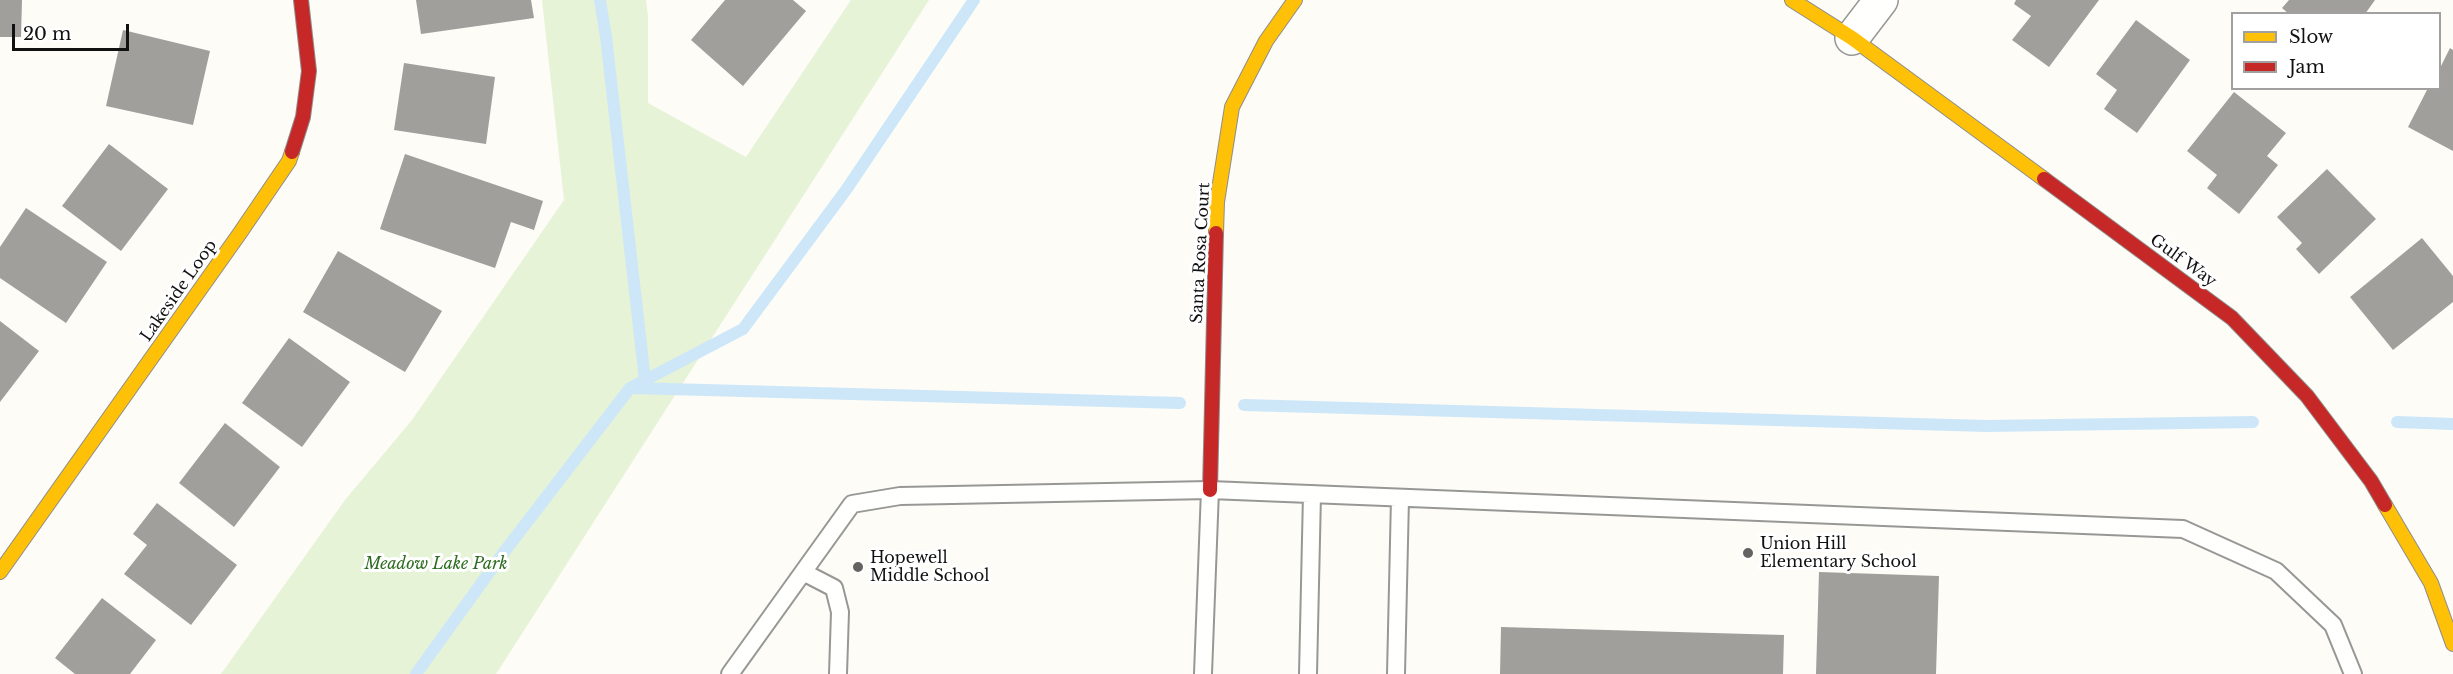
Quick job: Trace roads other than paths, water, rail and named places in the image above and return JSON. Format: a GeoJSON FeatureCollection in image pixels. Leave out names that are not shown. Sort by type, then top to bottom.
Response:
{"type":"FeatureCollection","features":[{"type":"Feature","properties":{"kind":"street","name":"Lakeside Loop"},"geometry":{"type":"LineString","coordinates":[[0,572],[289,161],[303,117],[309,71],[301,0]]}},
{"type":"Feature","properties":{"kind":"street","name":"Santa Rosa Court"},"geometry":{"type":"LineString","coordinates":[[1210,490],[1218,202],[1232,106],[1266,41],[1294,0]]}},
{"type":"Feature","properties":{"kind":"street","name":"Gulf Way"},"geometry":{"type":"LineString","coordinates":[[1792,0],[1852,38],[2232,318],[2307,396],[2371,481],[2431,583],[2453,644]]}},
{"type":"Feature","properties":{"kind":"street"},"geometry":{"type":"LineString","coordinates":[[1852,38],[1881,0]]}},
{"type":"Feature","properties":{"kind":"lane"},"geometry":{"type":"LineString","coordinates":[[1203,674],[1210,490]]}},
{"type":"Feature","properties":{"kind":"lane"},"geometry":{"type":"LineString","coordinates":[[730,674],[852,504],[900,496],[1210,490],[2183,529],[2276,571],[2333,626],[2354,674]]}},
{"type":"Feature","properties":{"kind":"lane"},"geometry":{"type":"LineString","coordinates":[[1308,674],[1312,494]]}},
{"type":"Feature","properties":{"kind":"lane"},"geometry":{"type":"LineString","coordinates":[[1396,674],[1400,498]]}},
{"type":"Feature","properties":{"kind":"lane"},"geometry":{"type":"LineString","coordinates":[[803,572],[834,588],[840,612],[838,674]]}},
{"type":"Feature","properties":{"kind":"waterway"},"geometry":{"type":"LineString","coordinates":[[600,0],[645,380]]}},
{"type":"Feature","properties":{"kind":"waterway"},"geometry":{"type":"LineString","coordinates":[[416,674],[501,556],[630,388],[743,329],[846,190],[974,0]]}},
{"type":"Feature","properties":{"kind":"waterway"},"geometry":{"type":"LineString","coordinates":[[632,388],[1180,403]]}},
{"type":"Feature","properties":{"kind":"waterway"},"geometry":{"type":"LineString","coordinates":[[1244,405],[1987,426],[2253,422]]}},
{"type":"Feature","properties":{"kind":"waterway"},"geometry":{"type":"LineString","coordinates":[[2397,422],[2453,424]]}},
{"type":"Feature","properties":{"kind":"place","name":"Union Hill Elementary School"},"geometry":{"type":"Point","coordinates":[1748,553]}},
{"type":"Feature","properties":{"kind":"place","name":"Hopewell Middle School"},"geometry":{"type":"Point","coordinates":[858,567]}},
{"type":"Feature","properties":{"kind":"park label","name":"Meadow Lake Park"},"geometry":{"type":"Point","coordinates":[436,564]}}]}
